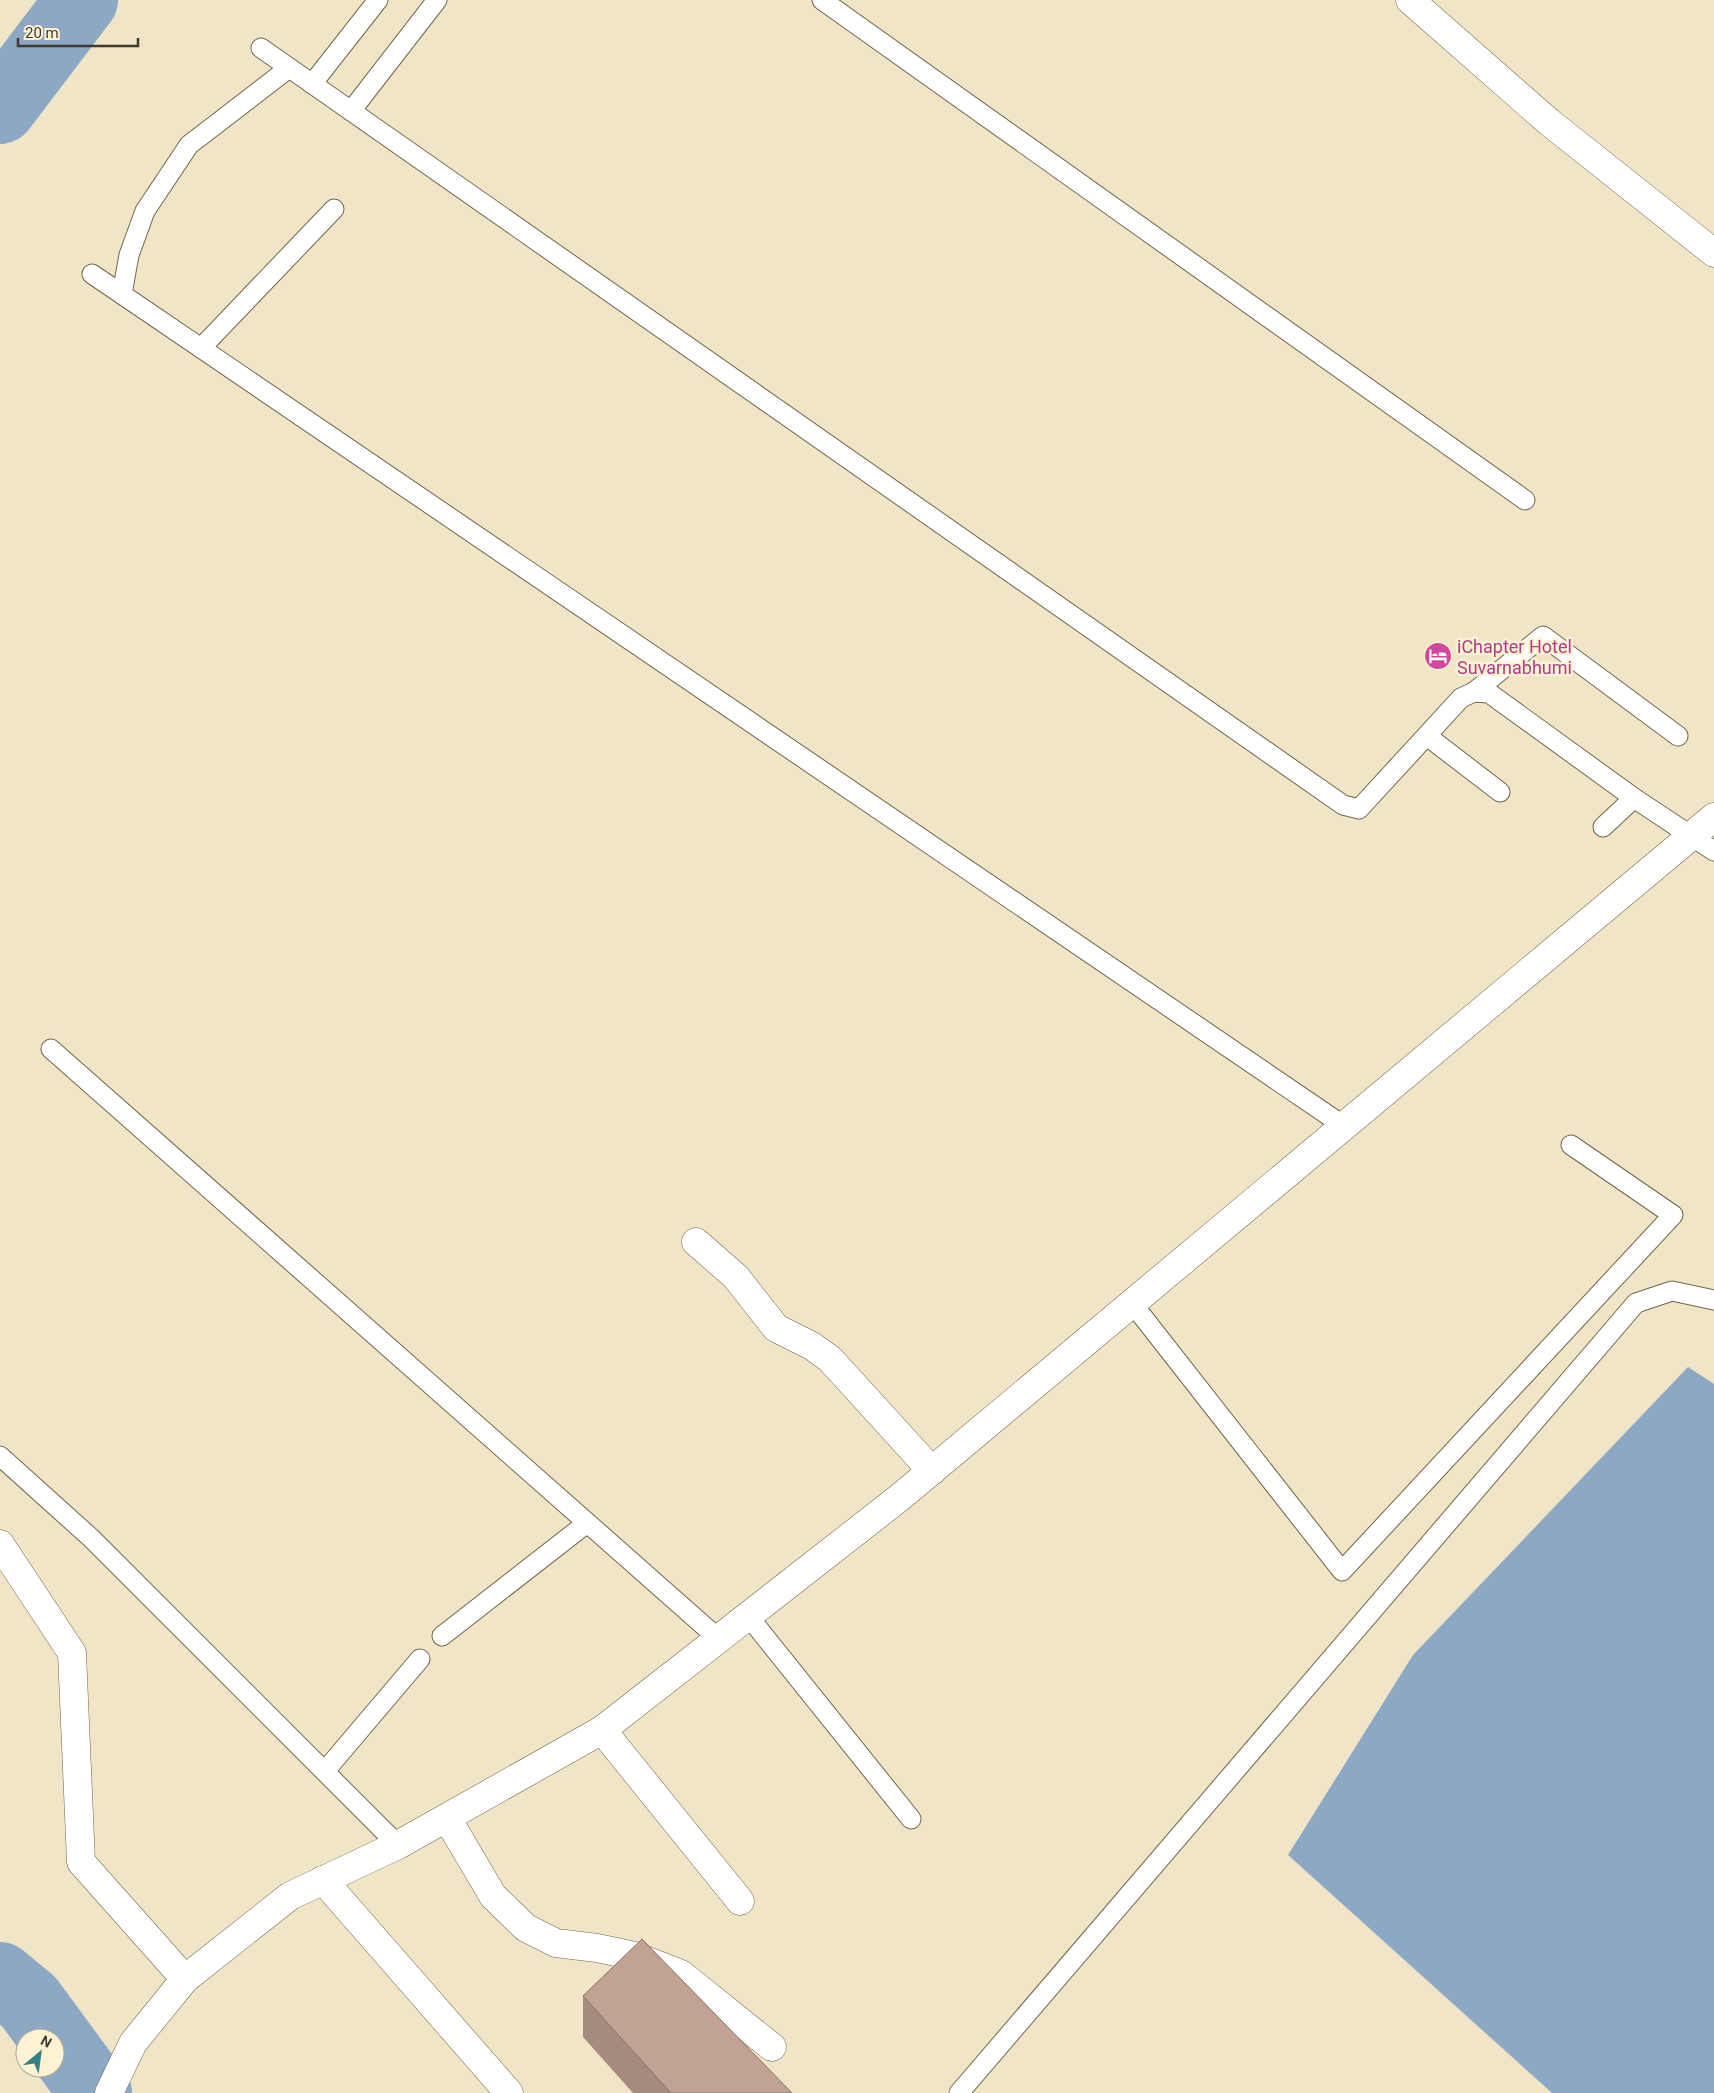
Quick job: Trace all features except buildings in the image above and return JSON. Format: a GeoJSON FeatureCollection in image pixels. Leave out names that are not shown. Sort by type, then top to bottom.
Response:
{"type":"FeatureCollection","features":[{"type":"Feature","properties":{"kind":"street"},"geometry":{"type":"LineString","coordinates":[[1410,0],[1549,122],[1714,252]]}},
{"type":"Feature","properties":{"kind":"street"},"geometry":{"type":"LineString","coordinates":[[109,2093],[133,2043],[185,1979],[290,1896],[398,1845],[602,1730],[720,1640],[932,1471],[1714,817]]}},
{"type":"Feature","properties":{"kind":"street"},"geometry":{"type":"LineString","coordinates":[[696,1242],[736,1277],[776,1328],[812,1346],[830,1359],[932,1471]]}},
{"type":"Feature","properties":{"kind":"street"},"geometry":{"type":"LineString","coordinates":[[0,1544],[72,1653],[80,1862],[185,1979]]}},
{"type":"Feature","properties":{"kind":"street"},"geometry":{"type":"LineString","coordinates":[[602,1730],[740,1901]]}},
{"type":"Feature","properties":{"kind":"street"},"geometry":{"type":"LineString","coordinates":[[448,1818],[493,1896],[526,1928],[556,1943],[635,1956],[681,1974],[772,2047]]}},
{"type":"Feature","properties":{"kind":"street"},"geometry":{"type":"LineString","coordinates":[[323,1880],[509,2093]]}},
{"type":"Feature","properties":{"kind":"lane"},"geometry":{"type":"LineString","coordinates":[[312,84],[378,0]]}},
{"type":"Feature","properties":{"kind":"lane"},"geometry":{"type":"LineString","coordinates":[[351,111],[437,0]]}},
{"type":"Feature","properties":{"kind":"lane"},"geometry":{"type":"LineString","coordinates":[[822,0],[1525,500]]}},
{"type":"Feature","properties":{"kind":"lane"},"geometry":{"type":"LineString","coordinates":[[260,48],[1343,805],[1359,809],[1461,698],[1474,692],[1543,636],[1678,736]]}},
{"type":"Feature","properties":{"kind":"lane"},"geometry":{"type":"LineString","coordinates":[[122,294],[129,255],[145,211],[190,145],[289,68]]}},
{"type":"Feature","properties":{"kind":"lane"},"geometry":{"type":"LineString","coordinates":[[201,348],[334,209]]}},
{"type":"Feature","properties":{"kind":"lane"},"geometry":{"type":"LineString","coordinates":[[92,274],[1344,1126]]}},
{"type":"Feature","properties":{"kind":"lane"},"geometry":{"type":"LineString","coordinates":[[1474,692],[1489,693],[1634,798],[1714,851]]}},
{"type":"Feature","properties":{"kind":"lane"},"geometry":{"type":"LineString","coordinates":[[1427,736],[1500,792]]}},
{"type":"Feature","properties":{"kind":"lane"},"geometry":{"type":"LineString","coordinates":[[1603,827],[1634,798]]}},
{"type":"Feature","properties":{"kind":"lane"},"geometry":{"type":"LineString","coordinates":[[51,1049],[720,1640]]}},
{"type":"Feature","properties":{"kind":"lane"},"geometry":{"type":"LineString","coordinates":[[1132,1303],[1342,1571],[1673,1214],[1571,1144]]}},
{"type":"Feature","properties":{"kind":"lane"},"geometry":{"type":"LineString","coordinates":[[959,2093],[1636,1303],[1672,1291],[1714,1300]]}},
{"type":"Feature","properties":{"kind":"lane"},"geometry":{"type":"LineString","coordinates":[[0,1456],[91,1538],[398,1845]]}},
{"type":"Feature","properties":{"kind":"lane"},"geometry":{"type":"LineString","coordinates":[[442,1636],[587,1523]]}},
{"type":"Feature","properties":{"kind":"lane"},"geometry":{"type":"LineString","coordinates":[[749,1617],[910,1819]]}},
{"type":"Feature","properties":{"kind":"lane"},"geometry":{"type":"LineString","coordinates":[[325,1771],[420,1660]]}},
{"type":"Feature","properties":{"kind":"water"},"geometry":{"type":"Polygon","coordinates":[[[1688,1367],[1714,1384],[1714,2093],[1552,2093],[1288,1855],[1413,1655],[1688,1367]]]}},
{"type":"Feature","properties":{"kind":"waterway"},"geometry":{"type":"LineString","coordinates":[[0,108],[82,0]]}},
{"type":"Feature","properties":{"kind":"waterway"},"geometry":{"type":"LineString","coordinates":[[0,1978],[29,2002],[96,2093]]}},
{"type":"Feature","properties":{"kind":"place","name":"iChapter Hotel Suvarnabhumi"},"geometry":{"type":"Point","coordinates":[1438,656]}}]}
